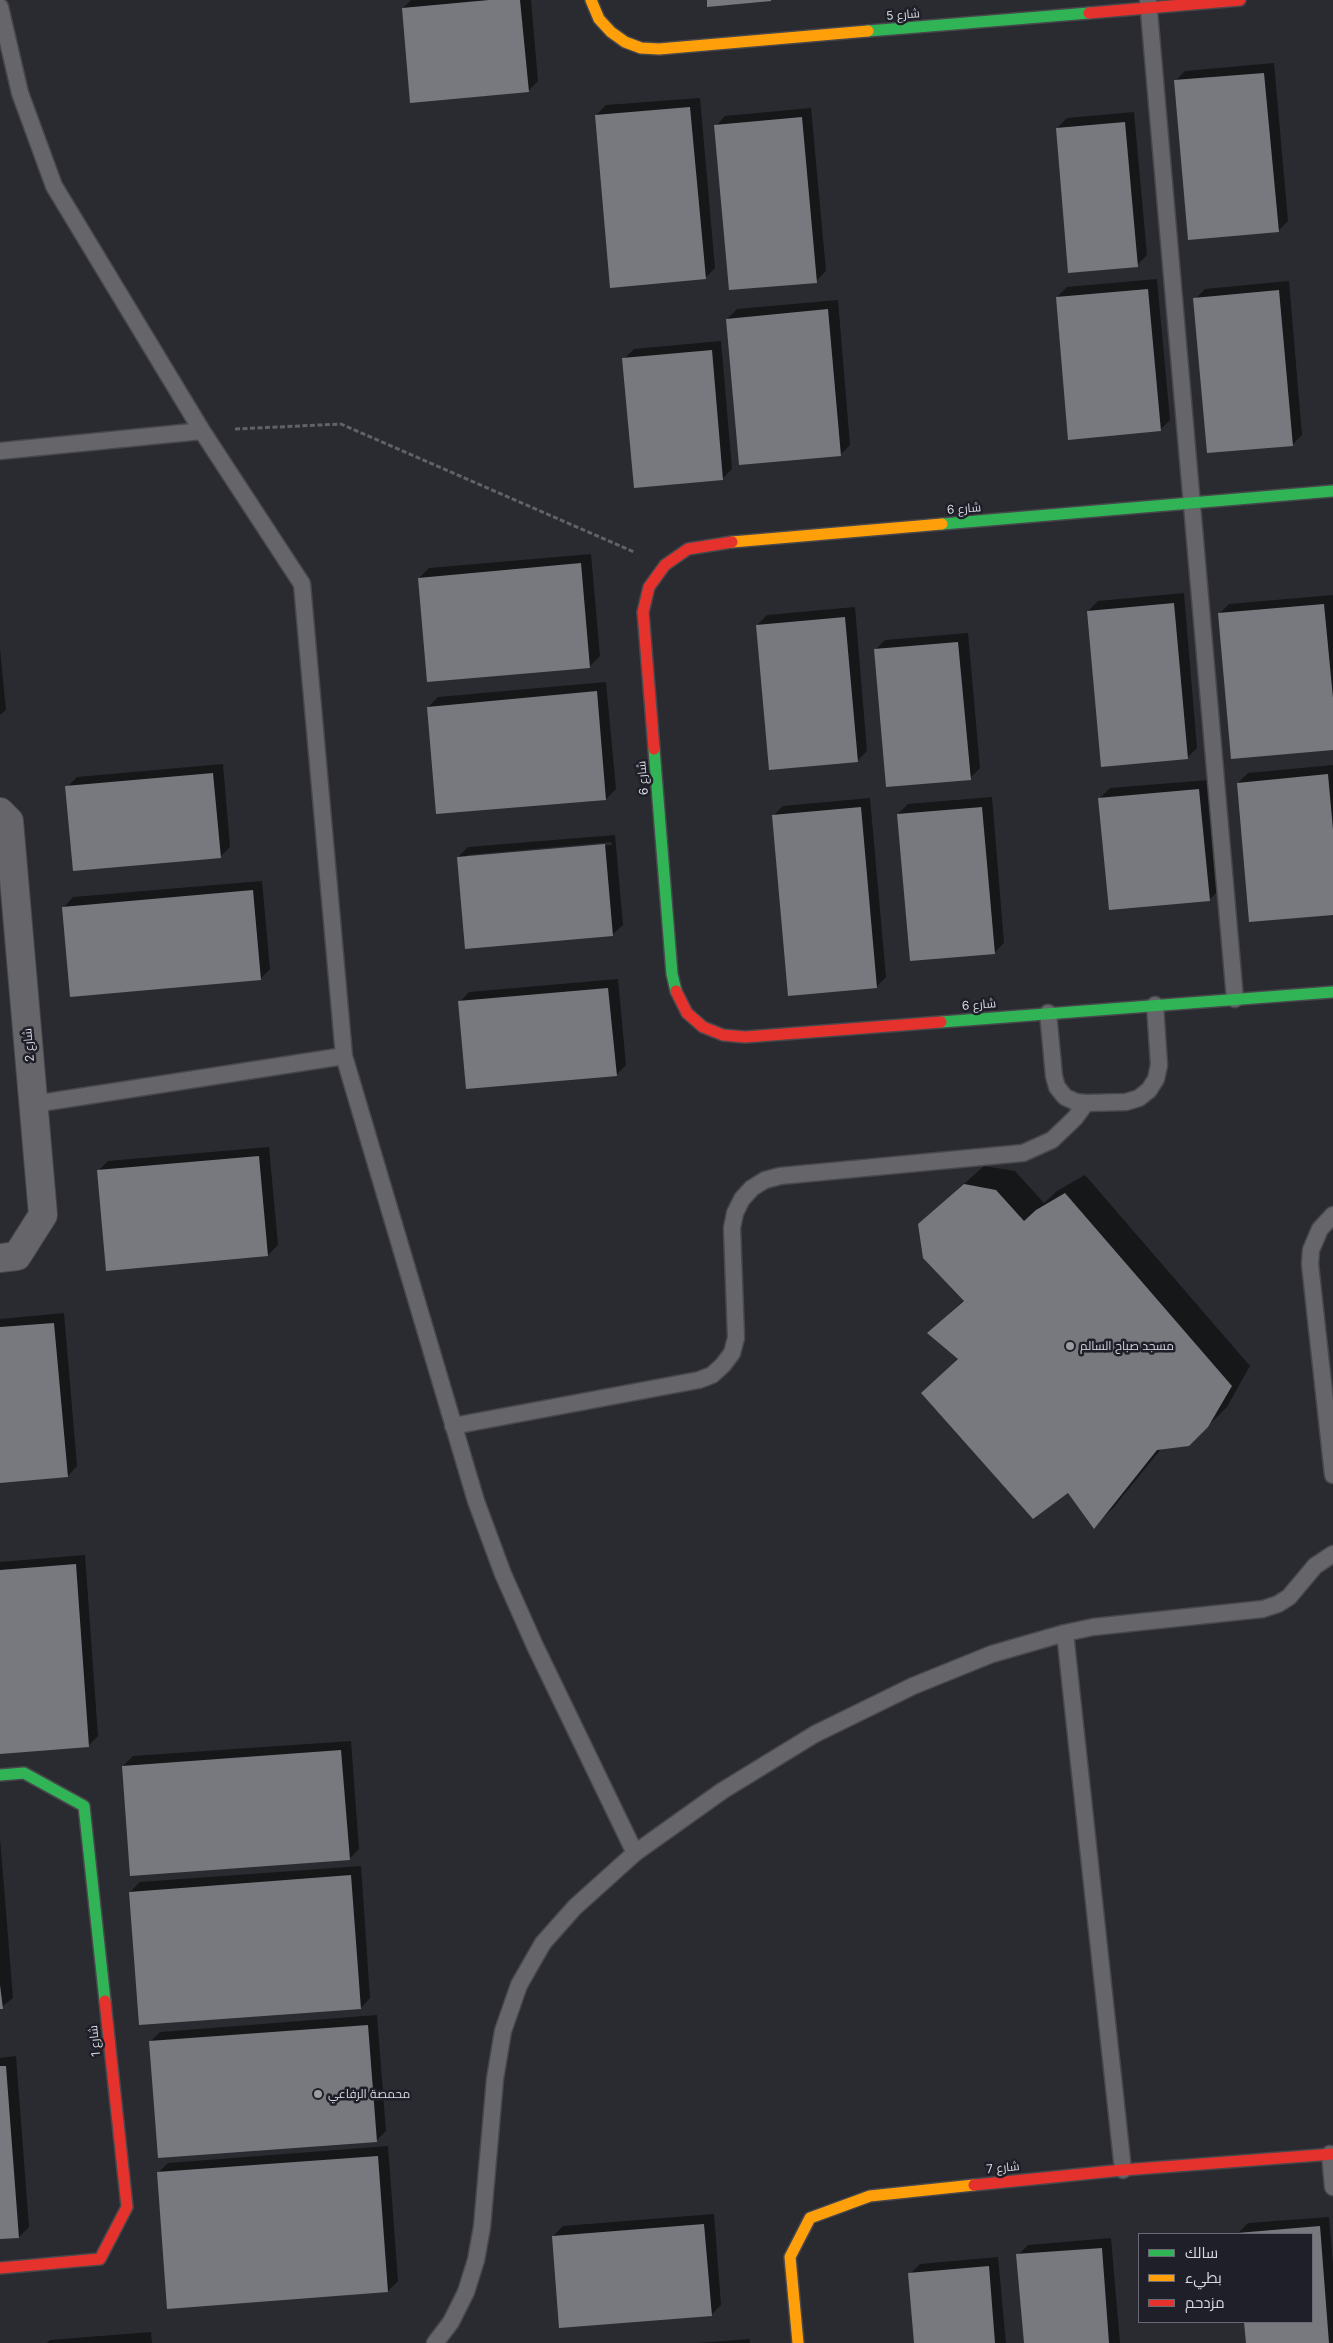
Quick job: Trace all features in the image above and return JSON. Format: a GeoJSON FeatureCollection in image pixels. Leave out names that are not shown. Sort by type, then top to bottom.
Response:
{"type":"FeatureCollection","features":[{"type":"Feature","properties":{"kind":"street","name":"شارع 5"},"geometry":{"type":"LineString","coordinates":[[591,0],[599,19],[611,32],[625,42],[641,48],[659,49],[1149,4],[1240,0]]}},
{"type":"Feature","properties":{"kind":"street","name":"شارع 6"},"geometry":{"type":"LineString","coordinates":[[1333,491],[716,543],[688,549],[665,565],[649,587],[643,612],[672,974],[677,994],[687,1013],[704,1027],[723,1036],[745,1037],[1333,992]]}},
{"type":"Feature","properties":{"kind":"street","name":"شارع 2"},"geometry":{"type":"LineString","coordinates":[[0,812],[8,821],[44,1215],[17,1256],[0,1258]]}},
{"type":"Feature","properties":{"kind":"street","name":"شارع 1"},"geometry":{"type":"LineString","coordinates":[[0,1775],[24,1773],[84,1806],[127,2207],[100,2258],[0,2268]]}},
{"type":"Feature","properties":{"kind":"street","name":"شارع 7"},"geometry":{"type":"LineString","coordinates":[[798,2343],[790,2257],[810,2218],[870,2196],[1123,2170],[1331,2154]]}},
{"type":"Feature","properties":{"kind":"lane"},"geometry":{"type":"LineString","coordinates":[[1149,4],[1235,999]]}},
{"type":"Feature","properties":{"kind":"lane"},"geometry":{"type":"LineString","coordinates":[[0,7],[20,93],[54,186],[202,431],[302,584],[344,1056],[476,1501],[503,1574],[535,1646],[635,1853]]}},
{"type":"Feature","properties":{"kind":"lane"},"geometry":{"type":"LineString","coordinates":[[0,451],[202,431]]}},
{"type":"Feature","properties":{"kind":"lane"},"geometry":{"type":"LineString","coordinates":[[1048,1013],[1054,1076],[1057,1088],[1065,1097],[1076,1102],[1126,1102],[1139,1098],[1149,1090],[1156,1079],[1158,1066],[1155,1005]]}},
{"type":"Feature","properties":{"kind":"lane"},"geometry":{"type":"LineString","coordinates":[[34,1104],[344,1056]]}},
{"type":"Feature","properties":{"kind":"lane"},"geometry":{"type":"LineString","coordinates":[[453,1426],[699,1380],[712,1375],[723,1365],[732,1352],[736,1338],[732,1228],[735,1213],[747,1193],[765,1180],[780,1176],[1023,1153],[1052,1140],[1075,1118],[1086,1103]]}},
{"type":"Feature","properties":{"kind":"lane"},"geometry":{"type":"LineString","coordinates":[[1333,1215],[1320,1229],[1311,1250],[1310,1264],[1319,1348],[1330,1415],[1333,1475]]}},
{"type":"Feature","properties":{"kind":"lane"},"geometry":{"type":"LineString","coordinates":[[1319,1348],[1333,1336]]}},
{"type":"Feature","properties":{"kind":"lane"},"geometry":{"type":"LineString","coordinates":[[435,2343],[451,2322],[466,2292],[476,2260],[482,2227],[495,2079],[503,2031],[519,1985],[543,1943],[569,1914],[635,1853],[722,1791],[815,1734],[913,1686],[992,1654],[1092,1627],[1263,1609],[1278,1604],[1289,1597],[1315,1566],[1333,1554]]}},
{"type":"Feature","properties":{"kind":"lane"},"geometry":{"type":"LineString","coordinates":[[1065,1633],[1123,2170]]}},
{"type":"Feature","properties":{"kind":"lane"},"geometry":{"type":"LineString","coordinates":[[1331,2154],[1333,2187]]}},
{"type":"Feature","properties":{"kind":"path"},"geometry":{"type":"LineString","coordinates":[[202,431],[341,424],[665,565]]}},
{"type":"Feature","properties":{"kind":"building"},"geometry":{"type":"Polygon","coordinates":[[[489,0],[520,0],[529,92],[410,103],[402,8],[489,0]]]}},
{"type":"Feature","properties":{"kind":"building"},"geometry":{"type":"Polygon","coordinates":[[[707,0],[771,0],[771,1],[707,7],[707,0]]]}},
{"type":"Feature","properties":{"kind":"building"},"geometry":{"type":"Polygon","coordinates":[[[1264,73],[1279,232],[1188,240],[1174,80],[1264,73]]]}},
{"type":"Feature","properties":{"kind":"building"},"geometry":{"type":"Polygon","coordinates":[[[690,107],[706,279],[610,288],[595,115],[690,107]]]}},
{"type":"Feature","properties":{"kind":"building"},"geometry":{"type":"Polygon","coordinates":[[[802,117],[817,283],[729,290],[714,125],[802,117]]]}},
{"type":"Feature","properties":{"kind":"building"},"geometry":{"type":"Polygon","coordinates":[[[1125,122],[1138,267],[1068,273],[1056,128],[1125,122]]]}},
{"type":"Feature","properties":{"kind":"building"},"geometry":{"type":"Polygon","coordinates":[[[1148,289],[1161,431],[1068,440],[1056,297],[1148,289]]]}},
{"type":"Feature","properties":{"kind":"building"},"geometry":{"type":"Polygon","coordinates":[[[1279,290],[1293,446],[1207,453],[1193,298],[1279,290]]]}},
{"type":"Feature","properties":{"kind":"building"},"geometry":{"type":"Polygon","coordinates":[[[828,309],[841,456],[739,465],[726,319],[828,309]]]}},
{"type":"Feature","properties":{"kind":"building"},"geometry":{"type":"Polygon","coordinates":[[[712,350],[723,480],[634,488],[622,358],[712,350]]]}},
{"type":"Feature","properties":{"kind":"building"},"geometry":{"type":"Polygon","coordinates":[[[581,563],[590,668],[427,682],[418,578],[581,563]]]}},
{"type":"Feature","properties":{"kind":"building"},"geometry":{"type":"Polygon","coordinates":[[[1174,603],[1188,759],[1101,767],[1087,611],[1174,603]]]}},
{"type":"Feature","properties":{"kind":"building"},"geometry":{"type":"Polygon","coordinates":[[[1324,604],[1333,698],[1333,750],[1231,759],[1218,613],[1324,604]]]}},
{"type":"Feature","properties":{"kind":"building"},"geometry":{"type":"Polygon","coordinates":[[[845,617],[858,762],[769,770],[756,625],[845,617]]]}},
{"type":"Feature","properties":{"kind":"building"},"geometry":{"type":"Polygon","coordinates":[[[958,642],[971,780],[886,787],[874,649],[958,642]]]}},
{"type":"Feature","properties":{"kind":"building"},"geometry":{"type":"Polygon","coordinates":[[[597,691],[606,800],[436,814],[427,707],[597,691]]]}},
{"type":"Feature","properties":{"kind":"building"},"geometry":{"type":"Polygon","coordinates":[[[213,773],[221,858],[73,871],[65,786],[213,773]]]}},
{"type":"Feature","properties":{"kind":"building"},"geometry":{"type":"Polygon","coordinates":[[[1328,774],[1333,830],[1333,915],[1249,922],[1237,783],[1328,774]]]}},
{"type":"Feature","properties":{"kind":"building"},"geometry":{"type":"Polygon","coordinates":[[[1199,789],[1210,901],[1109,910],[1098,798],[1199,789]]]}},
{"type":"Feature","properties":{"kind":"building"},"geometry":{"type":"Polygon","coordinates":[[[861,807],[877,988],[788,996],[772,815],[861,807]]]}},
{"type":"Feature","properties":{"kind":"building"},"geometry":{"type":"Polygon","coordinates":[[[982,807],[995,954],[910,961],[897,814],[982,807]]]}},
{"type":"Feature","properties":{"kind":"building"},"geometry":{"type":"Polygon","coordinates":[[[605,844],[613,936],[465,949],[457,857],[605,844]]]}},
{"type":"Feature","properties":{"kind":"building"},"geometry":{"type":"Polygon","coordinates":[[[253,890],[261,980],[70,997],[62,907],[253,890]]]}},
{"type":"Feature","properties":{"kind":"building"},"geometry":{"type":"Polygon","coordinates":[[[608,988],[617,1076],[466,1089],[458,1001],[608,988]]]}},
{"type":"Feature","properties":{"kind":"building"},"geometry":{"type":"Polygon","coordinates":[[[259,1156],[268,1256],[106,1271],[97,1170],[259,1156]]]}},
{"type":"Feature","properties":{"kind":"building","name":"مسجد صباح السالم"},"geometry":{"type":"Polygon","coordinates":[[[964,1184],[996,1190],[1024,1221],[1036,1210],[1065,1193],[1232,1386],[1208,1427],[1189,1446],[1157,1450],[1094,1529],[1068,1493],[1033,1519],[921,1393],[958,1359],[927,1333],[964,1301],[923,1258],[918,1224],[964,1184]]]}},
{"type":"Feature","properties":{"kind":"building"},"geometry":{"type":"Polygon","coordinates":[[[54,1323],[68,1477],[0,1483],[0,1327],[54,1323]]]}},
{"type":"Feature","properties":{"kind":"building"},"geometry":{"type":"Polygon","coordinates":[[[76,1564],[89,1747],[0,1754],[0,1570],[76,1564]]]}},
{"type":"Feature","properties":{"kind":"building"},"geometry":{"type":"Polygon","coordinates":[[[341,1750],[350,1860],[130,1876],[122,1766],[341,1750]]]}},
{"type":"Feature","properties":{"kind":"building"},"geometry":{"type":"Polygon","coordinates":[[[351,1875],[361,2009],[139,2025],[129,1892],[351,1875]]]}},
{"type":"Feature","properties":{"kind":"building"},"geometry":{"type":"Polygon","coordinates":[[[0,1985],[3,2009],[0,2009],[0,1985]]]}},
{"type":"Feature","properties":{"kind":"building"},"geometry":{"type":"Polygon","coordinates":[[[368,2025],[377,2142],[158,2158],[149,2041],[368,2025]]]}},
{"type":"Feature","properties":{"kind":"building"},"geometry":{"type":"Polygon","coordinates":[[[0,2066],[6,2066],[19,2238],[0,2239],[0,2066]]]}},
{"type":"Feature","properties":{"kind":"building"},"geometry":{"type":"Polygon","coordinates":[[[378,2156],[388,2292],[167,2309],[157,2172],[378,2156]]]}},
{"type":"Feature","properties":{"kind":"building"},"geometry":{"type":"Polygon","coordinates":[[[704,2224],[712,2316],[559,2328],[552,2236],[704,2224]]]}},
{"type":"Feature","properties":{"kind":"building"},"geometry":{"type":"Polygon","coordinates":[[[1320,2226],[1329,2343],[1246,2343],[1244,2323],[1313,2323],[1313,2233],[1237,2233],[1320,2226]]]}},
{"type":"Feature","properties":{"kind":"building"},"geometry":{"type":"Polygon","coordinates":[[[1102,2248],[1109,2343],[1024,2343],[1016,2254],[1102,2248]]]}},
{"type":"Feature","properties":{"kind":"building"},"geometry":{"type":"Polygon","coordinates":[[[989,2266],[995,2343],[914,2343],[908,2273],[989,2266]]]}},
{"type":"Feature","properties":{"kind":"traffic: fast"},"geometry":{"type":"LineString","coordinates":[[868,31],[1089,13]]}},
{"type":"Feature","properties":{"kind":"traffic: fast"},"geometry":{"type":"LineString","coordinates":[[942,524],[1333,491]]}},
{"type":"Feature","properties":{"kind":"traffic: fast"},"geometry":{"type":"LineString","coordinates":[[654,749],[672,974],[676,991]]}},
{"type":"Feature","properties":{"kind":"traffic: fast"},"geometry":{"type":"LineString","coordinates":[[941,1022],[1333,992]]}},
{"type":"Feature","properties":{"kind":"traffic: fast"},"geometry":{"type":"LineString","coordinates":[[0,1775],[24,1773],[84,1806],[105,2001]]}},
{"type":"Feature","properties":{"kind":"traffic: slow"},"geometry":{"type":"LineString","coordinates":[[591,0],[599,19],[611,32],[625,42],[641,48],[659,49],[868,31]]}},
{"type":"Feature","properties":{"kind":"traffic: slow"},"geometry":{"type":"LineString","coordinates":[[732,542],[942,524]]}},
{"type":"Feature","properties":{"kind":"traffic: slow"},"geometry":{"type":"LineString","coordinates":[[798,2343],[790,2257],[810,2218],[870,2196],[974,2185]]}},
{"type":"Feature","properties":{"kind":"traffic: jam"},"geometry":{"type":"LineString","coordinates":[[1089,13],[1240,0]]}},
{"type":"Feature","properties":{"kind":"traffic: jam"},"geometry":{"type":"LineString","coordinates":[[654,749],[643,612],[649,587],[665,565],[688,549],[732,542]]}},
{"type":"Feature","properties":{"kind":"traffic: jam"},"geometry":{"type":"LineString","coordinates":[[676,991],[687,1013],[703,1027],[723,1035],[745,1037],[941,1022]]}},
{"type":"Feature","properties":{"kind":"traffic: jam"},"geometry":{"type":"LineString","coordinates":[[0,2268],[100,2259],[127,2207],[105,2001]]}},
{"type":"Feature","properties":{"kind":"traffic: jam"},"geometry":{"type":"LineString","coordinates":[[974,2185],[1123,2170],[1333,2154]]}},
{"type":"Feature","properties":{"kind":"place","name":"مسجد صباح السالم"},"geometry":{"type":"Point","coordinates":[1070,1346]}},
{"type":"Feature","properties":{"kind":"place","name":"محمصة الرفاعي"},"geometry":{"type":"Point","coordinates":[318,2094]}}]}
